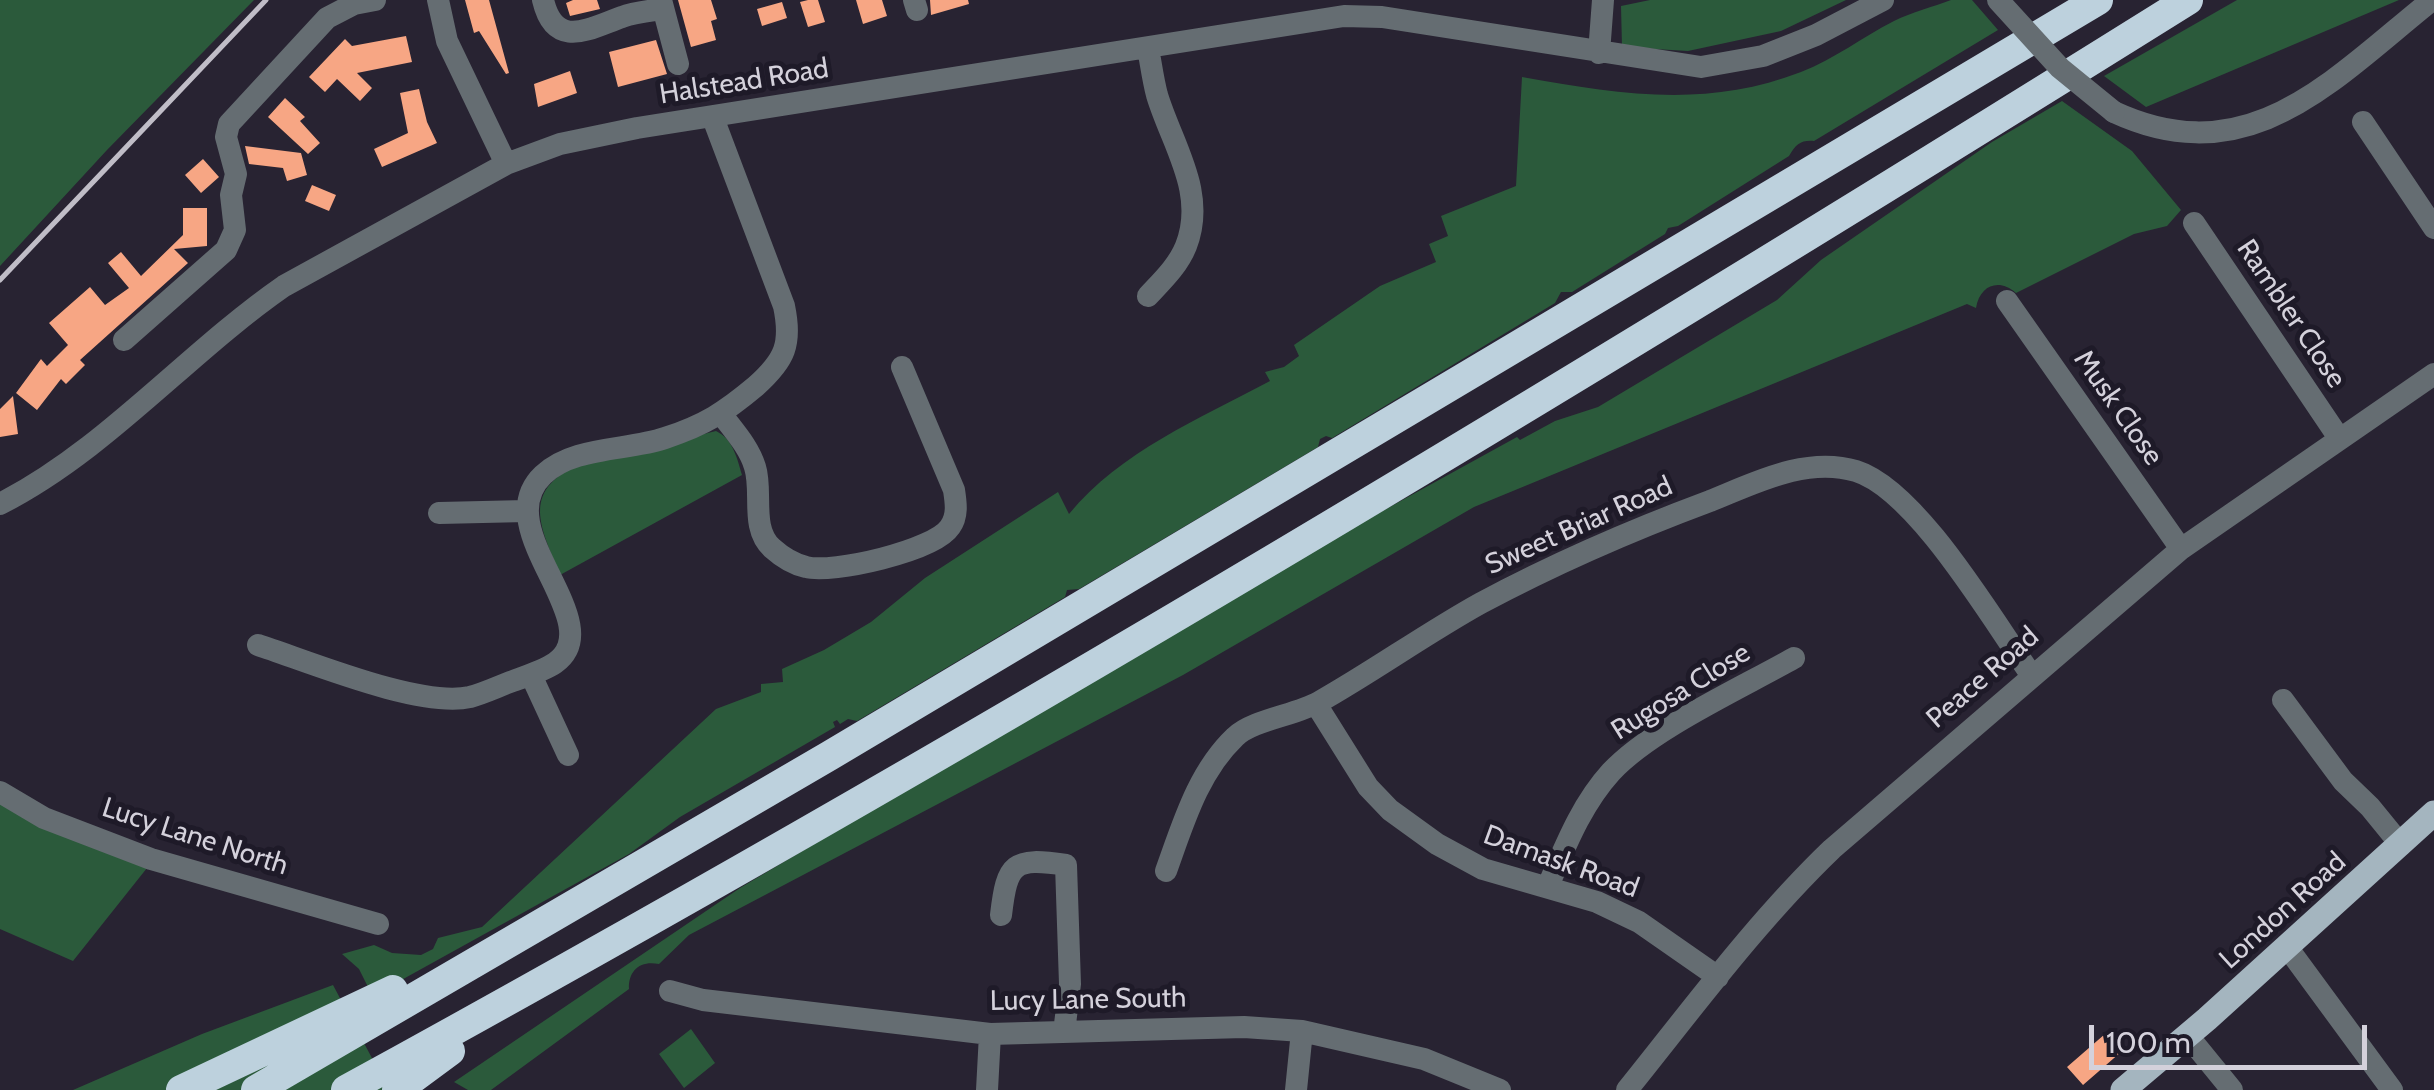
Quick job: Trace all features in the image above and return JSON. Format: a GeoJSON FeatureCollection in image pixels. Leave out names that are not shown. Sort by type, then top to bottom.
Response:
{"type":"FeatureCollection","features":[{"type":"Feature","properties":{"kind":"highway"},"geometry":{"type":"LineString","coordinates":[[256,1090],[2098,0]]}},
{"type":"Feature","properties":{"kind":"highway"},"geometry":{"type":"LineString","coordinates":[[346,1090],[1002,720],[1867,200],[2188,0]]}},
{"type":"Feature","properties":{"kind":"highway"},"geometry":{"type":"LineString","coordinates":[[181,1090],[559,914]]}},
{"type":"Feature","properties":{"kind":"highway"},"geometry":{"type":"LineString","coordinates":[[397,1090],[544,981]]}},
{"type":"Feature","properties":{"kind":"main road","name":"London Road"},"geometry":{"type":"LineString","coordinates":[[2124,1090],[2434,812]]}},
{"type":"Feature","properties":{"kind":"street"},"geometry":{"type":"LineString","coordinates":[[124,340],[226,250],[234,230],[231,195],[236,174],[226,137],[229,124],[327,18],[354,4],[375,0]]}},
{"type":"Feature","properties":{"kind":"street"},"geometry":{"type":"LineString","coordinates":[[438,0],[447,42],[506,164]]}},
{"type":"Feature","properties":{"kind":"street"},"geometry":{"type":"LineString","coordinates":[[542,0],[556,24],[566,32],[579,33],[662,5],[678,64]]}},
{"type":"Feature","properties":{"kind":"street"},"geometry":{"type":"LineString","coordinates":[[1599,53],[1603,0]]}},
{"type":"Feature","properties":{"kind":"street","name":"Halstead Road"},"geometry":{"type":"LineString","coordinates":[[0,504],[78,454],[252,308],[284,286],[506,164],[560,144],[637,128],[1344,16],[1382,18],[1701,67],[1748,59],[1816,35],[1883,0]]}},
{"type":"Feature","properties":{"kind":"street"},"geometry":{"type":"LineString","coordinates":[[1998,0],[2060,68],[2114,112],[2158,129],[2200,134],[2248,126],[2282,115],[2432,0]]}},
{"type":"Feature","properties":{"kind":"street"},"geometry":{"type":"LineString","coordinates":[[1148,48],[1157,95],[1186,167],[1193,202],[1186,246],[1174,268],[1148,296]]}},
{"type":"Feature","properties":{"kind":"street"},"geometry":{"type":"LineString","coordinates":[[258,645],[411,695],[440,698],[469,697],[558,661],[568,642],[569,621],[530,530],[526,511],[540,478],[556,465],[664,439],[722,415],[778,363],[787,348],[789,329],[784,306],[713,118]]}},
{"type":"Feature","properties":{"kind":"street"},"geometry":{"type":"LineString","coordinates":[[2363,122],[2434,228]]}},
{"type":"Feature","properties":{"kind":"street","name":"Rambler Close"},"geometry":{"type":"LineString","coordinates":[[2194,223],[2338,438]]}},
{"type":"Feature","properties":{"kind":"street","name":"Musk Close"},"geometry":{"type":"LineString","coordinates":[[2007,301],[2181,550]]}},
{"type":"Feature","properties":{"kind":"street"},"geometry":{"type":"LineString","coordinates":[[722,415],[742,440],[756,468],[760,523],[766,542],[776,551],[809,568],[906,554],[934,542],[951,526],[957,509],[954,490],[902,366]]}},
{"type":"Feature","properties":{"kind":"street","name":"Peace Road"},"geometry":{"type":"LineString","coordinates":[[1628,1090],[1803,876],[2181,550],[2434,374]]}},
{"type":"Feature","properties":{"kind":"street","name":"Sweet Briar Road"},"geometry":{"type":"LineString","coordinates":[[1166,870],[1196,790],[1237,734],[1316,704],[1482,603],[1586,552],[1789,471],[1821,466],[1856,471],[1888,486],[1936,539],[2032,676]]}},
{"type":"Feature","properties":{"kind":"street"},"geometry":{"type":"LineString","coordinates":[[439,513],[526,511]]}},
{"type":"Feature","properties":{"kind":"street","name":"Rugosa Close"},"geometry":{"type":"LineString","coordinates":[[1548,886],[1574,828],[1612,771],[1652,740],[1794,658]]}},
{"type":"Feature","properties":{"kind":"street"},"geometry":{"type":"LineString","coordinates":[[531,675],[568,756]]}},
{"type":"Feature","properties":{"kind":"street"},"geometry":{"type":"LineString","coordinates":[[2284,700],[2344,781],[2400,845]]}},
{"type":"Feature","properties":{"kind":"street","name":"Damask Road"},"geometry":{"type":"LineString","coordinates":[[1316,704],[1368,787],[1390,810],[1436,844],[1483,868],[1597,902],[1640,922],[1718,976]]}},
{"type":"Feature","properties":{"kind":"street","name":"Lucy Lane North"},"geometry":{"type":"LineString","coordinates":[[0,792],[44,818],[151,859],[378,924]]}},
{"type":"Feature","properties":{"kind":"street"},"geometry":{"type":"LineString","coordinates":[[1002,915],[1005,880],[1015,868],[1034,860],[1069,856],[1070,984],[1064,1032]]}},
{"type":"Feature","properties":{"kind":"street"},"geometry":{"type":"LineString","coordinates":[[2288,946],[2392,1090]]}},
{"type":"Feature","properties":{"kind":"street","name":"Lucy Lane South"},"geometry":{"type":"LineString","coordinates":[[670,991],[703,1000],[990,1034],[1244,1027],[1302,1031],[1424,1060],[1500,1090]]}},
{"type":"Feature","properties":{"kind":"street"},"geometry":{"type":"LineString","coordinates":[[1296,1090],[1302,1031]]}},
{"type":"Feature","properties":{"kind":"street"},"geometry":{"type":"LineString","coordinates":[[987,1090],[990,1034]]}},
{"type":"Feature","properties":{"kind":"street"},"geometry":{"type":"LineString","coordinates":[[2188,1036],[2232,1090]]}},
{"type":"Feature","properties":{"kind":"green space"},"geometry":{"type":"Polygon","coordinates":[[[0,0],[254,0],[0,266],[0,0]]]}},
{"type":"Feature","properties":{"kind":"green space"},"geometry":{"type":"Polygon","coordinates":[[[1650,0],[1846,0],[1781,31],[1688,51],[1622,47],[1621,6],[1650,0]]]}},
{"type":"Feature","properties":{"kind":"green space"},"geometry":{"type":"Polygon","coordinates":[[[1951,0],[1972,0],[1998,30],[1814,141],[1799,144],[1789,156],[1678,226],[1668,228],[1665,234],[1572,292],[1561,292],[1555,303],[1332,438],[1320,439],[1318,447],[1079,589],[1067,590],[1065,597],[857,721],[833,722],[835,727],[680,817],[629,854],[396,983],[390,976],[368,987],[359,969],[342,954],[374,945],[392,953],[421,955],[433,949],[438,938],[482,927],[716,709],[761,692],[761,684],[783,682],[782,669],[871,622],[925,578],[1058,492],[1069,514],[1112,472],[1137,454],[1270,381],[1265,372],[1284,367],[1299,356],[1294,345],[1380,286],[1436,262],[1429,244],[1448,236],[1441,216],[1516,186],[1522,77],[1628,93],[1731,91],[1801,72],[1894,21],[1951,0]]]}},
{"type":"Feature","properties":{"kind":"green space"},"geometry":{"type":"Polygon","coordinates":[[[2237,0],[2399,0],[2146,107],[2104,76],[2237,0]]]}},
{"type":"Feature","properties":{"kind":"green space"},"geometry":{"type":"Polygon","coordinates":[[[2062,101],[2132,151],[2181,210],[2167,226],[2134,234],[2016,293],[2003,286],[1991,286],[1976,308],[1967,304],[1474,507],[1183,675],[689,935],[659,964],[636,968],[629,989],[491,1090],[468,1090],[454,1082],[740,888],[1277,569],[1517,437],[1520,440],[1555,421],[1598,407],[1777,300],[1821,260],[1992,142],[2062,101]]]}},
{"type":"Feature","properties":{"kind":"green space"},"geometry":{"type":"Polygon","coordinates":[[[716,431],[730,444],[742,475],[560,575],[540,512],[548,487],[578,465],[716,431]]]}},
{"type":"Feature","properties":{"kind":"green space"},"geometry":{"type":"Polygon","coordinates":[[[0,803],[147,868],[73,961],[0,929],[0,803]]]}},
{"type":"Feature","properties":{"kind":"green space"},"geometry":{"type":"Polygon","coordinates":[[[333,985],[389,1090],[73,1090],[202,1034],[333,985]]]}},
{"type":"Feature","properties":{"kind":"green space"},"geometry":{"type":"Polygon","coordinates":[[[691,1029],[715,1063],[684,1088],[659,1054],[691,1029]]]}},
{"type":"Feature","properties":{"kind":"building"},"geometry":{"type":"Polygon","coordinates":[[[465,0],[489,0],[509,73],[506,74],[479,31],[474,33],[465,0]]]}},
{"type":"Feature","properties":{"kind":"building"},"geometry":{"type":"Polygon","coordinates":[[[597,0],[600,9],[570,16],[566,3],[597,0]]]}},
{"type":"Feature","properties":{"kind":"building"},"geometry":{"type":"Polygon","coordinates":[[[678,0],[711,0],[717,19],[711,21],[716,40],[691,47],[678,0]]]}},
{"type":"Feature","properties":{"kind":"building"},"geometry":{"type":"Polygon","coordinates":[[[818,0],[825,22],[808,27],[800,2],[818,0]]]}},
{"type":"Feature","properties":{"kind":"building"},"geometry":{"type":"Polygon","coordinates":[[[856,0],[882,0],[887,16],[863,24],[856,0]]]}},
{"type":"Feature","properties":{"kind":"building"},"geometry":{"type":"Polygon","coordinates":[[[930,0],[968,0],[969,4],[931,15],[930,0]]]}},
{"type":"Feature","properties":{"kind":"building"},"geometry":{"type":"Polygon","coordinates":[[[782,2],[787,18],[762,26],[757,9],[782,2]]]}},
{"type":"Feature","properties":{"kind":"building"},"geometry":{"type":"Polygon","coordinates":[[[406,36],[412,62],[357,73],[372,88],[360,101],[337,79],[325,92],[309,77],[345,39],[352,46],[406,36]]]}},
{"type":"Feature","properties":{"kind":"building"},"geometry":{"type":"Polygon","coordinates":[[[656,40],[667,74],[618,87],[609,52],[656,40]]]}},
{"type":"Feature","properties":{"kind":"building"},"geometry":{"type":"Polygon","coordinates":[[[570,71],[577,93],[538,107],[534,84],[570,71]]]}},
{"type":"Feature","properties":{"kind":"building"},"geometry":{"type":"Polygon","coordinates":[[[419,89],[437,143],[382,167],[374,149],[408,133],[400,93],[419,89]]]}},
{"type":"Feature","properties":{"kind":"building"},"geometry":{"type":"Polygon","coordinates":[[[285,98],[305,117],[300,121],[320,143],[308,154],[268,117],[285,98]]]}},
{"type":"Feature","properties":{"kind":"building"},"geometry":{"type":"Polygon","coordinates":[[[245,146],[301,153],[307,175],[287,181],[283,168],[249,164],[245,146]]]}},
{"type":"Feature","properties":{"kind":"building"},"geometry":{"type":"Polygon","coordinates":[[[203,159],[219,177],[201,193],[185,175],[203,159]]]}},
{"type":"Feature","properties":{"kind":"building"},"geometry":{"type":"Polygon","coordinates":[[[312,185],[336,195],[329,211],[305,201],[312,185]]]}},
{"type":"Feature","properties":{"kind":"building"},"geometry":{"type":"Polygon","coordinates":[[[183,208],[207,208],[207,246],[174,249],[188,263],[80,360],[85,365],[66,384],[61,379],[37,410],[16,393],[41,359],[47,366],[68,345],[49,323],[90,287],[105,305],[129,288],[108,263],[121,252],[141,276],[183,235],[183,208]]]}},
{"type":"Feature","properties":{"kind":"building"},"geometry":{"type":"Polygon","coordinates":[[[13,396],[18,434],[0,437],[0,409],[13,396]]]}},
{"type":"Feature","properties":{"kind":"building"},"geometry":{"type":"Polygon","coordinates":[[[2105,1034],[2121,1052],[2083,1085],[2067,1067],[2105,1034]]]}},
{"type":"Feature","properties":{"kind":"railway"},"geometry":{"type":"LineString","coordinates":[[0,280],[266,0]]}}]}
